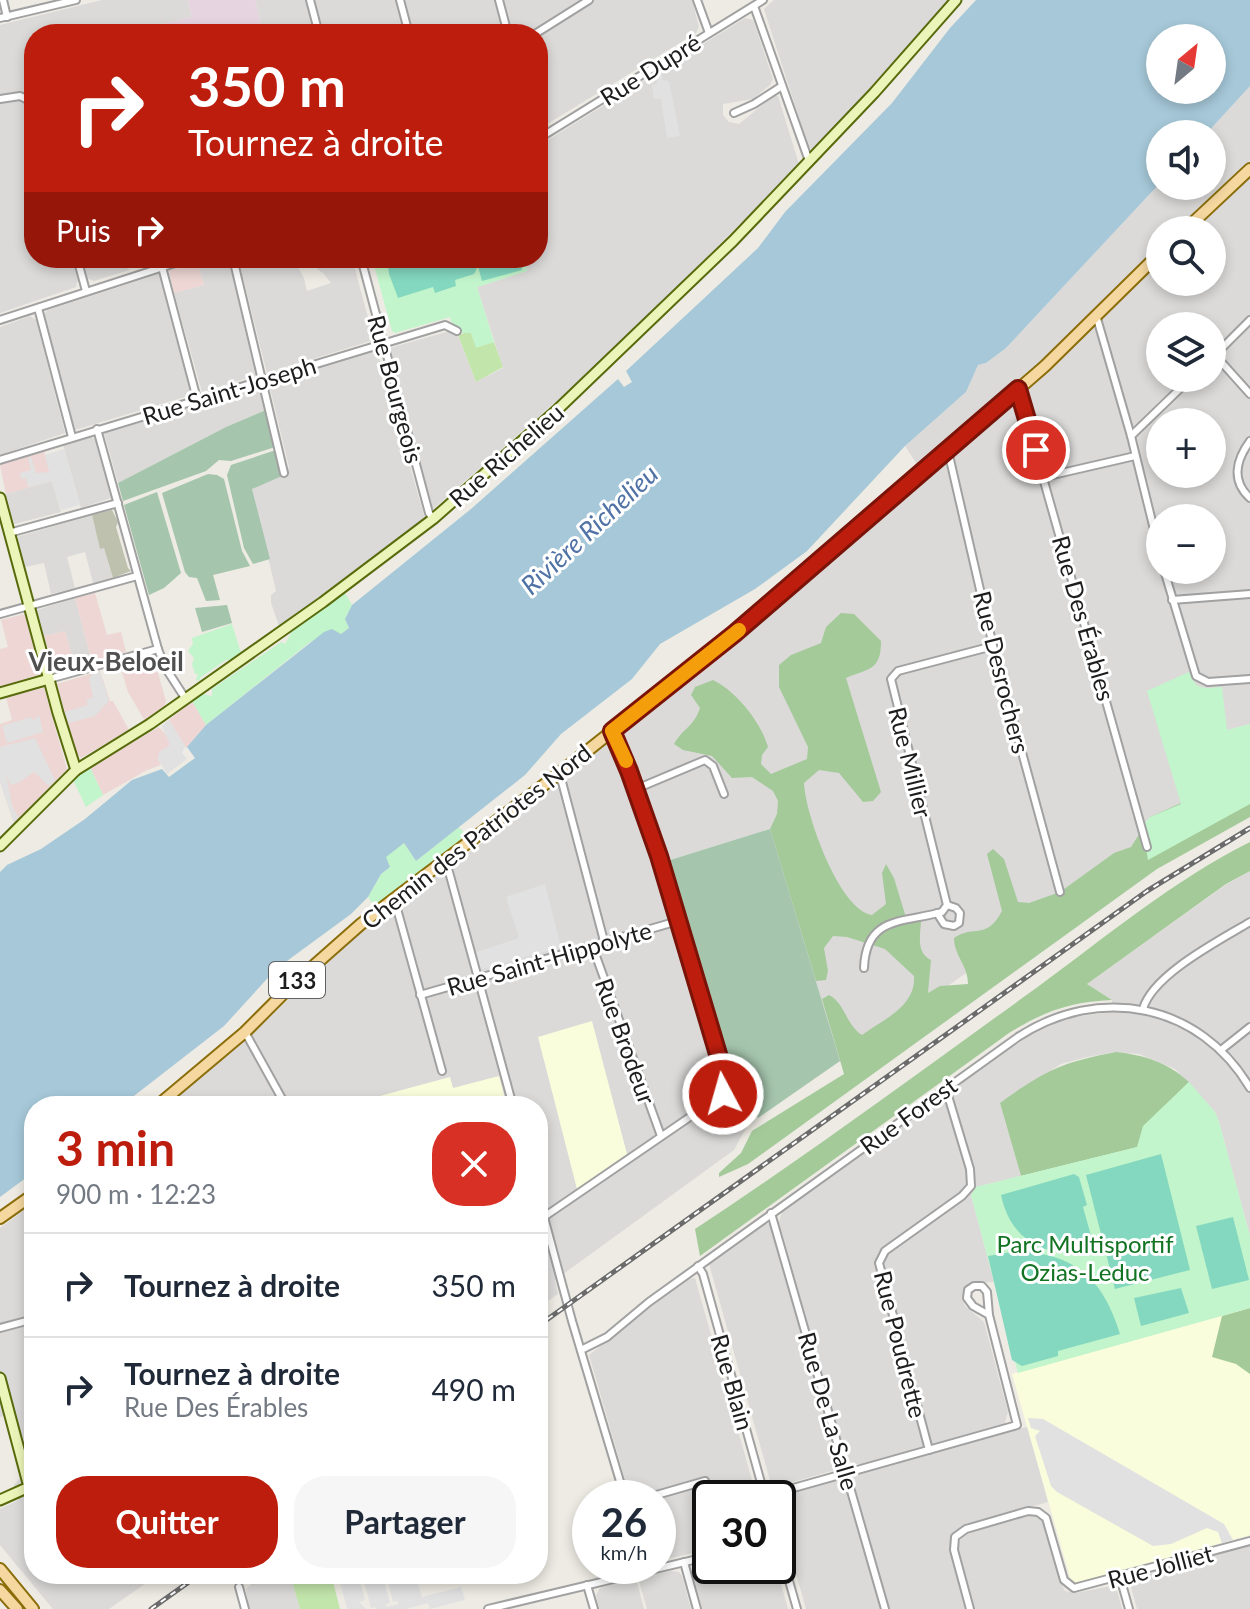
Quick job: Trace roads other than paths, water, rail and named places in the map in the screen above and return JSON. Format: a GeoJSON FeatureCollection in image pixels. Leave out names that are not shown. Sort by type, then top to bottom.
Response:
{"type":"FeatureCollection","features":[{"type":"Feature","properties":{"kind":"main road","name":"Rue Richelieu"},"geometry":{"type":"LineString","coordinates":[[0,846],[76,770],[150,724],[311,611],[433,519],[617,355],[688,286],[874,93],[956,0]]}},
{"type":"Feature","properties":{"kind":"main road"},"geometry":{"type":"LineString","coordinates":[[1200,216],[1250,169]]}},
{"type":"Feature","properties":{"kind":"main road","name":"Chemin des Patriotes Nord"},"geometry":{"type":"LineString","coordinates":[[169,1096],[245,1032],[329,951],[734,634],[1018,389],[1146,267]]}},
{"type":"Feature","properties":{"kind":"main road"},"geometry":{"type":"LineString","coordinates":[[0,498],[76,770]]}},
{"type":"Feature","properties":{"kind":"main road"},"geometry":{"type":"LineString","coordinates":[[0,693],[49,679]]}},
{"type":"Feature","properties":{"kind":"main road"},"geometry":{"type":"LineString","coordinates":[[0,1218],[24,1201]]}},
{"type":"Feature","properties":{"kind":"main road"},"geometry":{"type":"LineString","coordinates":[[0,1378],[24,1468]]}},
{"type":"Feature","properties":{"kind":"main road"},"geometry":{"type":"LineString","coordinates":[[0,1500],[24,1489]]}},
{"type":"Feature","properties":{"kind":"main road"},"geometry":{"type":"LineString","coordinates":[[0,1569],[33,1609]]}},
{"type":"Feature","properties":{"kind":"main road"},"geometry":{"type":"LineString","coordinates":[[2,1592],[17,1609]]}},
{"type":"Feature","properties":{"kind":"street"},"geometry":{"type":"LineString","coordinates":[[3,0],[4,18],[76,0]]}},
{"type":"Feature","properties":{"kind":"street"},"geometry":{"type":"LineString","coordinates":[[310,0],[316,24]]}},
{"type":"Feature","properties":{"kind":"street"},"geometry":{"type":"LineString","coordinates":[[400,0],[406,24]]}},
{"type":"Feature","properties":{"kind":"street"},"geometry":{"type":"LineString","coordinates":[[499,0],[505,24]]}},
{"type":"Feature","properties":{"kind":"street"},"geometry":{"type":"LineString","coordinates":[[548,26],[589,0]]}},
{"type":"Feature","properties":{"kind":"street"},"geometry":{"type":"LineString","coordinates":[[697,0],[709,33]]}},
{"type":"Feature","properties":{"kind":"street","name":"Rue Dupré"},"geometry":{"type":"LineString","coordinates":[[548,133],[763,0]]}},
{"type":"Feature","properties":{"kind":"street"},"geometry":{"type":"LineString","coordinates":[[754,6],[809,161]]}},
{"type":"Feature","properties":{"kind":"street"},"geometry":{"type":"LineString","coordinates":[[734,113],[782,86]]}},
{"type":"Feature","properties":{"kind":"street"},"geometry":{"type":"LineString","coordinates":[[0,99],[24,98]]}},
{"type":"Feature","properties":{"kind":"street"},"geometry":{"type":"LineString","coordinates":[[80,268],[86,291]]}},
{"type":"Feature","properties":{"kind":"street"},"geometry":{"type":"LineString","coordinates":[[0,320],[159,268]]}},
{"type":"Feature","properties":{"kind":"street"},"geometry":{"type":"LineString","coordinates":[[162,268],[197,399]]}},
{"type":"Feature","properties":{"kind":"street"},"geometry":{"type":"LineString","coordinates":[[235,268],[284,473]]}},
{"type":"Feature","properties":{"kind":"street","name":"Rue Bourgeois"},"geometry":{"type":"LineString","coordinates":[[363,268],[382,344],[433,519]]}},
{"type":"Feature","properties":{"kind":"street"},"geometry":{"type":"LineString","coordinates":[[38,308],[72,437]]}},
{"type":"Feature","properties":{"kind":"street"},"geometry":{"type":"LineString","coordinates":[[1096,315],[1147,504]]}},
{"type":"Feature","properties":{"kind":"street"},"geometry":{"type":"LineString","coordinates":[[1226,343],[1250,320]]}},
{"type":"Feature","properties":{"kind":"street","name":"Rue Saint-Joseph"},"geometry":{"type":"LineString","coordinates":[[0,460],[445,325],[457,331]]}},
{"type":"Feature","properties":{"kind":"street"},"geometry":{"type":"LineString","coordinates":[[1226,369],[1250,394]]}},
{"type":"Feature","properties":{"kind":"street","name":"Rue Des Érables"},"geometry":{"type":"LineString","coordinates":[[1018,389],[1147,847]]}},
{"type":"Feature","properties":{"kind":"street"},"geometry":{"type":"LineString","coordinates":[[1131,436],[1177,392]]}},
{"type":"Feature","properties":{"kind":"street"},"geometry":{"type":"LineString","coordinates":[[97,429],[158,649],[165,667],[185,698]]}},
{"type":"Feature","properties":{"kind":"street"},"geometry":{"type":"LineString","coordinates":[[1250,441],[1240,457],[1237,471],[1242,491],[1250,498]]}},
{"type":"Feature","properties":{"kind":"street","name":"Rue Desrochers"},"geometry":{"type":"LineString","coordinates":[[948,451],[993,646],[1060,892]]}},
{"type":"Feature","properties":{"kind":"street"},"geometry":{"type":"LineString","coordinates":[[1044,477],[1135,456]]}},
{"type":"Feature","properties":{"kind":"street"},"geometry":{"type":"LineString","coordinates":[[9,533],[118,503]]}},
{"type":"Feature","properties":{"kind":"street"},"geometry":{"type":"LineString","coordinates":[[0,614],[137,576]]}},
{"type":"Feature","properties":{"kind":"street"},"geometry":{"type":"LineString","coordinates":[[1168,584],[1196,676],[1208,682],[1250,679]]}},
{"type":"Feature","properties":{"kind":"street"},"geometry":{"type":"LineString","coordinates":[[1172,600],[1250,594]]}},
{"type":"Feature","properties":{"kind":"street","name":"Rue Millier"},"geometry":{"type":"LineString","coordinates":[[947,905],[891,679],[898,671],[993,646]]}},
{"type":"Feature","properties":{"kind":"street"},"geometry":{"type":"LineString","coordinates":[[49,679],[158,649]]}},
{"type":"Feature","properties":{"kind":"street"},"geometry":{"type":"LineString","coordinates":[[548,1215],[725,1091],[726,1081],[678,921],[636,789],[612,731]]}},
{"type":"Feature","properties":{"kind":"street"},"geometry":{"type":"LineString","coordinates":[[636,789],[705,760],[713,766],[724,794]]}},
{"type":"Feature","properties":{"kind":"street"},"geometry":{"type":"LineString","coordinates":[[557,775],[562,782],[604,941]]}},
{"type":"Feature","properties":{"kind":"street"},"geometry":{"type":"LineString","coordinates":[[443,863],[449,872],[510,1096]]}},
{"type":"Feature","properties":{"kind":"street"},"geometry":{"type":"LineString","coordinates":[[394,898],[442,1071]]}},
{"type":"Feature","properties":{"kind":"street","name":"Rue Millier"},"geometry":{"type":"LineString","coordinates":[[864,968],[870,940],[888,924],[937,913],[947,905]]}},
{"type":"Feature","properties":{"kind":"street","name":"Rue Millier"},"geometry":{"type":"LineString","coordinates":[[937,913],[944,924],[954,926],[959,923],[960,913],[947,905]]}},
{"type":"Feature","properties":{"kind":"street","name":"Rue Saint-Hippolyte"},"geometry":{"type":"LineString","coordinates":[[420,995],[678,921]]}},
{"type":"Feature","properties":{"kind":"street"},"geometry":{"type":"LineString","coordinates":[[1143,1009],[1146,999],[1168,977],[1250,922]]}},
{"type":"Feature","properties":{"kind":"street","name":"Rue Brodeur"},"geometry":{"type":"LineString","coordinates":[[592,945],[661,1136]]}},
{"type":"Feature","properties":{"kind":"street","name":"Rue Forest"},"geometry":{"type":"LineString","coordinates":[[581,1350],[607,1337],[630,1316],[698,1266],[1030,1029],[1055,1017],[1099,1008],[1143,1009],[1185,1025],[1221,1050],[1250,1088]]}},
{"type":"Feature","properties":{"kind":"street"},"geometry":{"type":"LineString","coordinates":[[1221,1050],[1250,1027]]}},
{"type":"Feature","properties":{"kind":"street"},"geometry":{"type":"LineString","coordinates":[[245,1032],[280,1096]]}},
{"type":"Feature","properties":{"kind":"street","name":"Rue Poudrette"},"geometry":{"type":"LineString","coordinates":[[929,1450],[879,1263],[885,1251],[962,1196],[971,1186],[970,1169],[946,1089]]}},
{"type":"Feature","properties":{"kind":"street","name":"Rue De La Salle"},"geometry":{"type":"LineString","coordinates":[[771,1213],[885,1609]]}},
{"type":"Feature","properties":{"kind":"street"},"geometry":{"type":"LineString","coordinates":[[548,1243],[620,1480]]}},
{"type":"Feature","properties":{"kind":"street","name":"Rue Blain"},"geometry":{"type":"LineString","coordinates":[[698,1266],[703,1274],[760,1480]]}},
{"type":"Feature","properties":{"kind":"street"},"geometry":{"type":"LineString","coordinates":[[796,1488],[1017,1425],[989,1315],[987,1292],[982,1286],[968,1290],[967,1298],[973,1306],[989,1315]]}},
{"type":"Feature","properties":{"kind":"street"},"geometry":{"type":"LineString","coordinates":[[0,1328],[24,1322]]}},
{"type":"Feature","properties":{"kind":"street","name":"Rue Jolliet"},"geometry":{"type":"LineString","coordinates":[[970,1609],[954,1550],[957,1535],[963,1530],[1028,1511],[1042,1514],[1049,1526],[1064,1580],[1070,1587],[1077,1588],[1250,1541]]}},
{"type":"Feature","properties":{"kind":"street"},"geometry":{"type":"LineString","coordinates":[[676,1563],[692,1560]]}},
{"type":"Feature","properties":{"kind":"street"},"geometry":{"type":"LineString","coordinates":[[684,1562],[697,1609]]}},
{"type":"Feature","properties":{"kind":"street"},"geometry":{"type":"LineString","coordinates":[[1120,1577],[1129,1609]]}},
{"type":"Feature","properties":{"kind":"street"},"geometry":{"type":"LineString","coordinates":[[491,1609],[590,1584]]}},
{"type":"Feature","properties":{"kind":"street"},"geometry":{"type":"LineString","coordinates":[[790,1584],[797,1609]]}},
{"type":"Feature","properties":{"kind":"street"},"geometry":{"type":"LineString","coordinates":[[587,1585],[594,1609]]}},
{"type":"Feature","properties":{"kind":"street"},"geometry":{"type":"LineString","coordinates":[[239,1587],[245,1609]]}},
{"type":"Feature","properties":{"kind":"water","name":"Rivière Richelieu"},"geometry":{"type":"Polygon","coordinates":[[[976,0],[1250,0],[1250,86],[1219,120],[1146,120],[1146,198],[1006,348],[986,363],[978,365],[966,392],[905,446],[807,551],[755,589],[660,644],[632,679],[561,734],[525,775],[416,861],[404,843],[386,857],[390,867],[381,874],[368,897],[351,914],[276,969],[224,1026],[134,1096],[24,1096],[24,1179],[0,1197],[0,872],[85,819],[132,780],[162,769],[169,777],[195,758],[187,747],[206,725],[324,632],[332,629],[341,634],[349,628],[345,619],[352,605],[471,509],[618,379],[624,387],[632,382],[626,371],[758,248],[785,212],[892,103],[950,28],[976,0]]]}},
{"type":"Feature","properties":{"kind":"railway"},"geometry":{"type":"LineString","coordinates":[[548,1319],[1147,891],[1250,828]]}},
{"type":"Feature","properties":{"kind":"railway"},"geometry":{"type":"LineString","coordinates":[[151,1609],[186,1584]]}},
{"type":"Feature","properties":{"kind":"district","name":"Vieux-Beloeil"},"geometry":{"type":"Point","coordinates":[106,661]}},
{"type":"Feature","properties":{"kind":"park label","name":"Parc Multisportif Ozias-Leduc"},"geometry":{"type":"Point","coordinates":[1085,1257]}}]}
